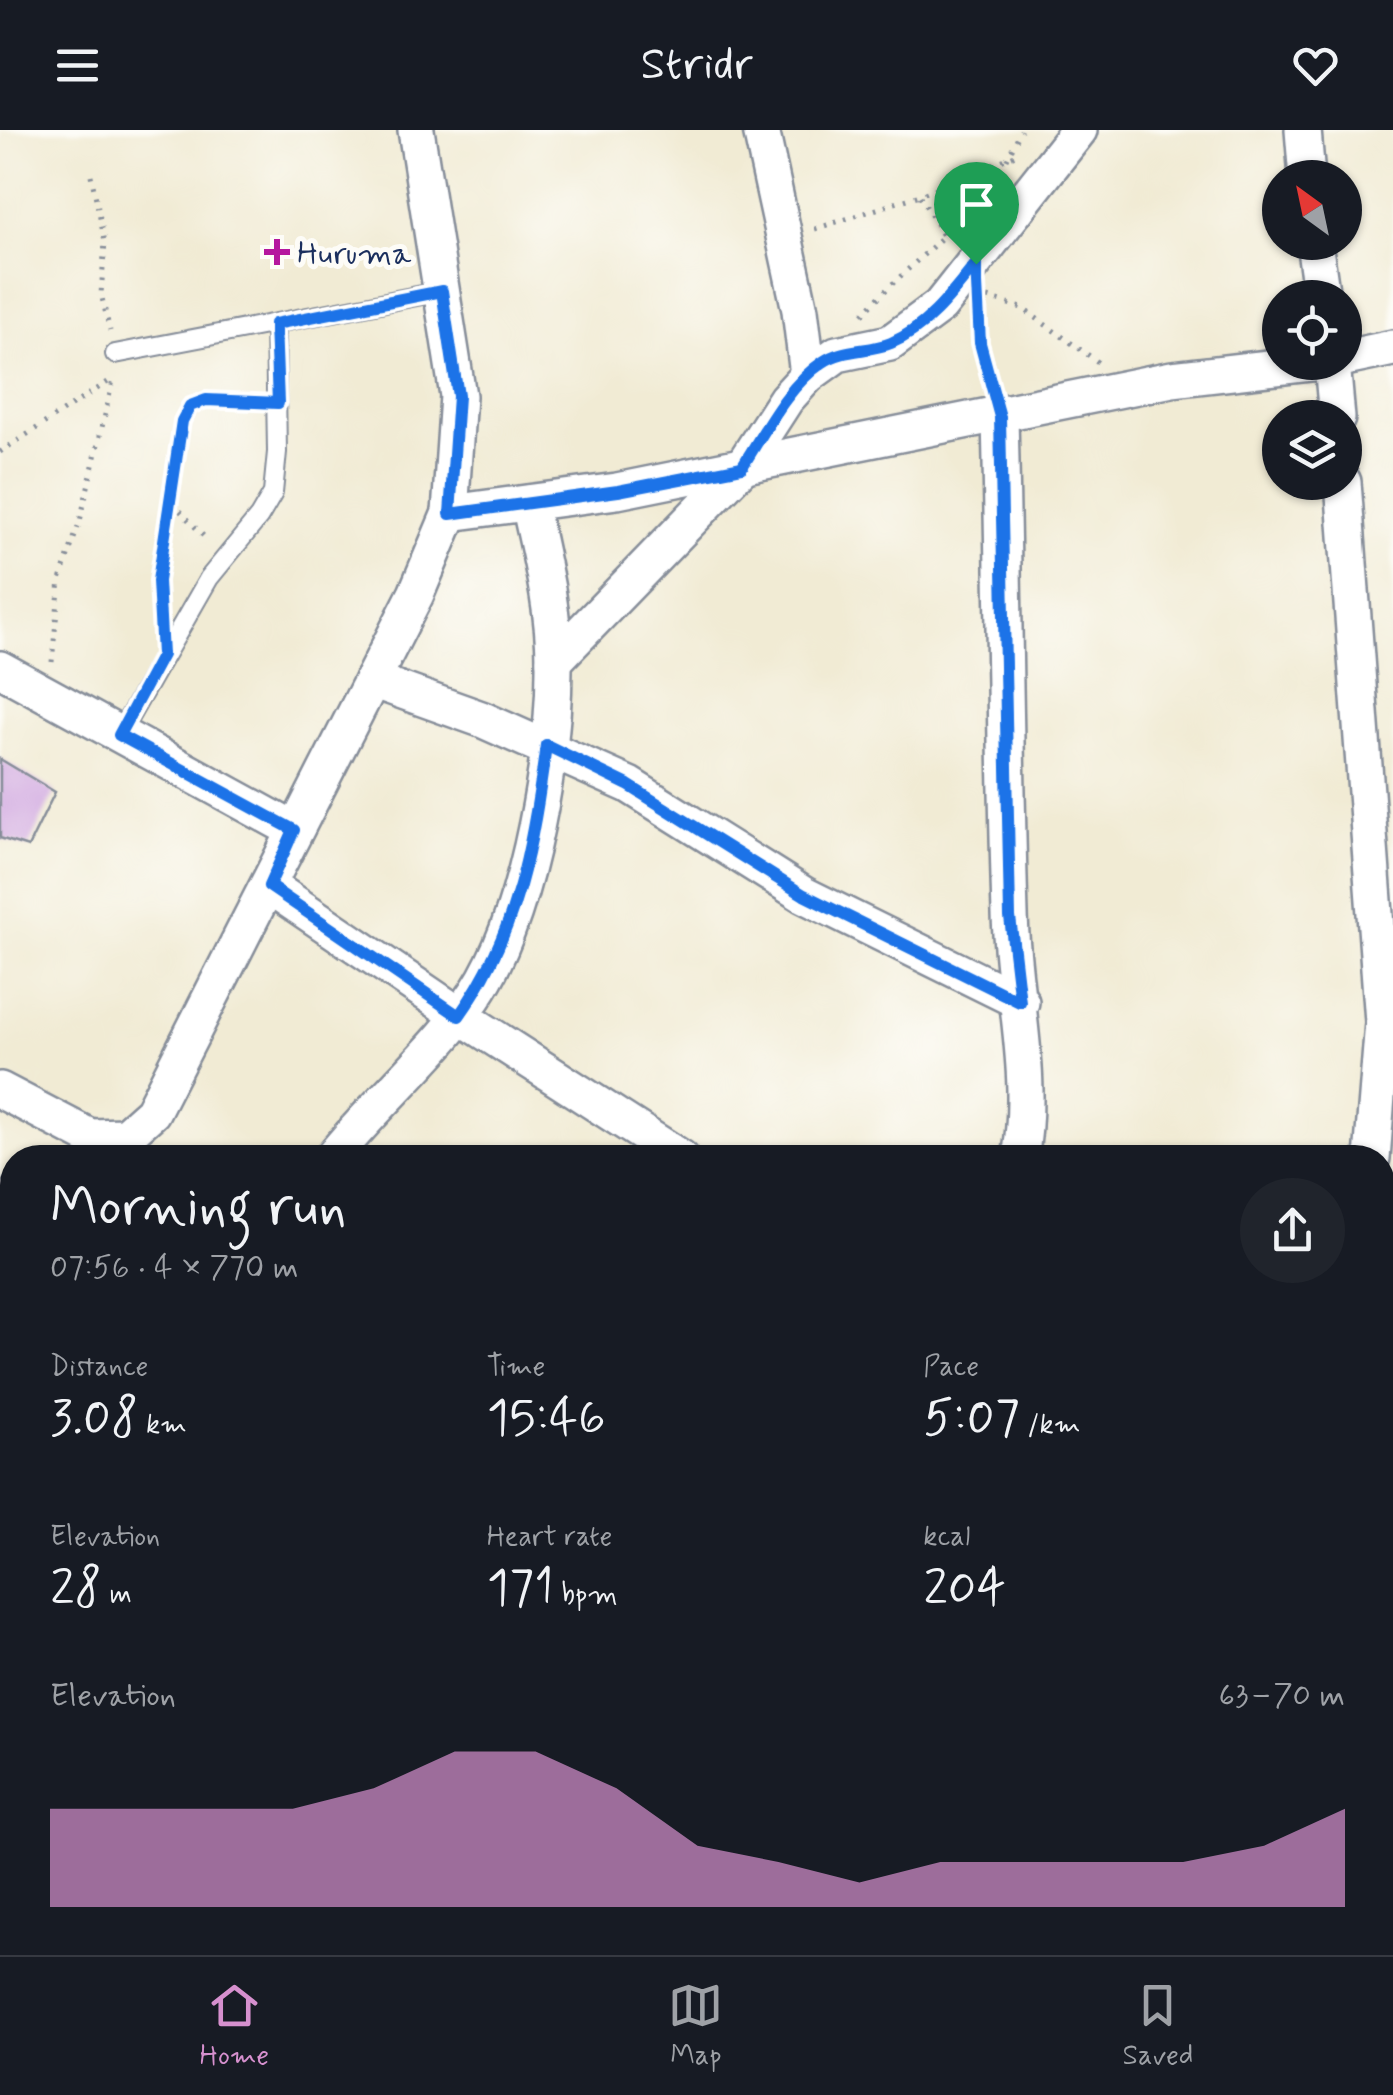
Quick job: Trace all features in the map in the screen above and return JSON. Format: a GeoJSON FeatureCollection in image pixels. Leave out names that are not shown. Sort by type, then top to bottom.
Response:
{"type":"FeatureCollection","features":[{"type":"Feature","properties":{"kind":"street"},"geometry":{"type":"LineString","coordinates":[[125,1145],[152,1112],[269,886],[450,514],[458,396],[416,130]]}},
{"type":"Feature","properties":{"kind":"street"},"geometry":{"type":"LineString","coordinates":[[761,130],[808,375]]}},
{"type":"Feature","properties":{"kind":"street"},"geometry":{"type":"LineString","coordinates":[[554,661],[742,467],[786,399],[808,375],[837,354],[890,344],[940,306],[1079,130]]}},
{"type":"Feature","properties":{"kind":"street"},"geometry":{"type":"LineString","coordinates":[[1303,130],[1306,160]]}},
{"type":"Feature","properties":{"kind":"street"},"geometry":{"type":"LineString","coordinates":[[1362,354],[1393,348]]}},
{"type":"Feature","properties":{"kind":"street"},"geometry":{"type":"LineString","coordinates":[[450,514],[742,467],[1134,388],[1262,370]]}},
{"type":"Feature","properties":{"kind":"street"},"geometry":{"type":"LineString","coordinates":[[1000,417],[1010,917],[1027,1119],[1022,1145]]}},
{"type":"Feature","properties":{"kind":"street"},"geometry":{"type":"LineString","coordinates":[[1344,500],[1380,839],[1383,1022],[1373,1145]]}},
{"type":"Feature","properties":{"kind":"street"},"geometry":{"type":"LineString","coordinates":[[344,1145],[459,1016],[486,978],[532,852],[554,661],[547,588],[529,503]]}},
{"type":"Feature","properties":{"kind":"street"},"geometry":{"type":"LineString","coordinates":[[0,669],[294,830]]}},
{"type":"Feature","properties":{"kind":"street"},"geometry":{"type":"LineString","coordinates":[[372,680],[546,745],[628,785],[804,895],[1020,1002]]}},
{"type":"Feature","properties":{"kind":"street"},"geometry":{"type":"LineString","coordinates":[[269,886],[459,1016],[662,1145]]}},
{"type":"Feature","properties":{"kind":"street"},"geometry":{"type":"LineString","coordinates":[[0,1090],[105,1145]]}},
{"type":"Feature","properties":{"kind":"lane"},"geometry":{"type":"LineString","coordinates":[[115,354],[442,291]]}},
{"type":"Feature","properties":{"kind":"lane"},"geometry":{"type":"LineString","coordinates":[[119,735],[162,655],[225,556],[259,517],[272,493],[278,403],[275,324]]}},
{"type":"Feature","properties":{"kind":"path"},"geometry":{"type":"LineString","coordinates":[[783,239],[920,195],[1007,159]]}},
{"type":"Feature","properties":{"kind":"path"},"geometry":{"type":"LineString","coordinates":[[837,354],[866,310],[984,192],[997,164]]}},
{"type":"Feature","properties":{"kind":"path"},"geometry":{"type":"LineString","coordinates":[[45,694],[57,643],[60,580],[80,521],[114,378],[115,354],[101,294],[104,242],[92,175]]}},
{"type":"Feature","properties":{"kind":"path"},"geometry":{"type":"LineString","coordinates":[[920,195],[943,236]]}},
{"type":"Feature","properties":{"kind":"path"},"geometry":{"type":"LineString","coordinates":[[1000,417],[980,343],[975,297],[1022,308],[1134,388]]}},
{"type":"Feature","properties":{"kind":"path"},"geometry":{"type":"LineString","coordinates":[[0,452],[114,378]]}},
{"type":"Feature","properties":{"kind":"path"},"geometry":{"type":"LineString","coordinates":[[162,655],[158,581],[178,441],[190,406],[206,400],[278,403]]}},
{"type":"Feature","properties":{"kind":"path"},"geometry":{"type":"LineString","coordinates":[[172,503],[225,556]]}},
{"type":"Feature","properties":{"kind":"building"},"geometry":{"type":"Polygon","coordinates":[[[0,759],[55,792],[28,847],[0,838],[0,759]]]}},
{"type":"Feature","properties":{"kind":"place","name":"Huruma"},"geometry":{"type":"Point","coordinates":[277,252]}},
{"type":"Feature","properties":{"kind":"route"},"geometry":{"type":"LineString","coordinates":[[976,264],[976,321],[1000,417],[1010,917],[1020,1002],[804,895],[628,785],[546,745],[532,852],[486,978],[459,1016],[269,886],[294,830],[119,735],[162,655],[157,621],[158,581],[182,421],[190,406],[206,400],[278,403],[275,324],[442,291],[458,396],[450,514],[618,491],[742,467],[786,399],[822,362],[837,354],[890,344],[911,332],[976,264]]}}]}
